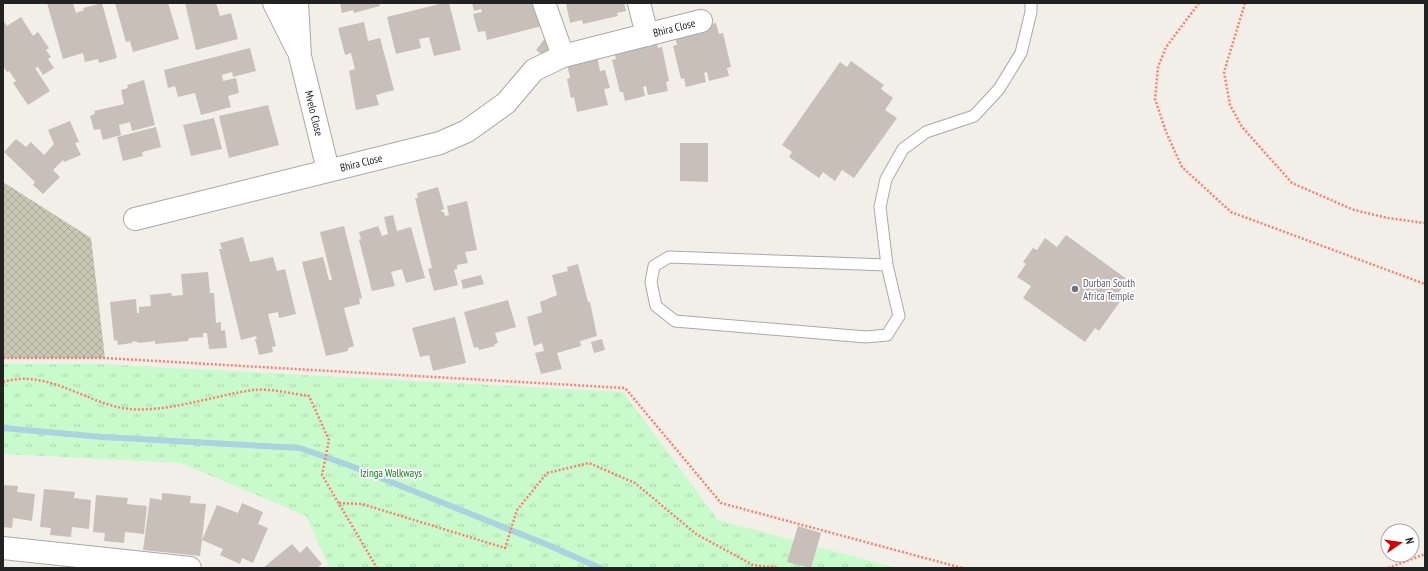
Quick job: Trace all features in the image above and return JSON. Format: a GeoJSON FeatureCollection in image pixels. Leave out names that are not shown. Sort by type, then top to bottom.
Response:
{"type":"FeatureCollection","features":[{"type":"Feature","properties":{"kind":"street","name":"Mvelo Close"},"geometry":{"type":"LineString","coordinates":[[274,3],[300,56]]}},
{"type":"Feature","properties":{"kind":"street","name":"Mvelo Close"},"geometry":{"type":"LineString","coordinates":[[297,3],[300,56],[328,170]]}},
{"type":"Feature","properties":{"kind":"street"},"geometry":{"type":"LineString","coordinates":[[544,3],[562,56]]}},
{"type":"Feature","properties":{"kind":"street","name":"Bhira Close"},"geometry":{"type":"LineString","coordinates":[[639,3],[647,35]]}},
{"type":"Feature","properties":{"kind":"street","name":"Bhira Close"},"geometry":{"type":"LineString","coordinates":[[135,219],[440,143],[468,131],[506,103],[534,70],[562,56],[701,21]]}},
{"type":"Feature","properties":{"kind":"street"},"geometry":{"type":"LineString","coordinates":[[3,548],[190,568]]}},
{"type":"Feature","properties":{"kind":"lane"},"geometry":{"type":"LineString","coordinates":[[887,265],[668,257],[654,266],[650,282],[656,306],[675,321],[866,337],[887,335],[899,316],[887,265],[880,207],[886,179],[903,149],[926,132],[974,116],[999,89],[1021,53],[1031,3]]}},
{"type":"Feature","properties":{"kind":"path"},"geometry":{"type":"LineString","coordinates":[[1198,3],[1166,47],[1158,67],[1155,100],[1166,132],[1182,167],[1231,212],[1425,284]]}},
{"type":"Feature","properties":{"kind":"path"},"geometry":{"type":"LineString","coordinates":[[1245,3],[1224,72],[1230,105],[1242,127],[1292,183],[1354,210],[1388,218],[1425,223]]}},
{"type":"Feature","properties":{"kind":"path"},"geometry":{"type":"LineString","coordinates":[[3,358],[105,358],[625,388],[721,503],[962,568]]}},
{"type":"Feature","properties":{"kind":"path"},"geometry":{"type":"LineString","coordinates":[[3,382],[25,378],[41,379],[122,408],[149,410],[256,389],[309,396],[329,440],[322,475],[377,568]]}},
{"type":"Feature","properties":{"kind":"path"},"geometry":{"type":"LineString","coordinates":[[339,503],[362,504],[505,548],[517,510],[547,473],[589,463],[635,483],[696,534],[753,565],[779,568]]}},
{"type":"Feature","properties":{"kind":"path"},"geometry":{"type":"LineString","coordinates":[[1388,568],[1425,554]]}},
{"type":"Feature","properties":{"kind":"shaded area"},"geometry":{"type":"Polygon","coordinates":[[[3,182],[91,238],[105,358],[3,358],[3,182]]]}},
{"type":"Feature","properties":{"kind":"green space","name":"Izinga Walkways"},"geometry":{"type":"Polygon","coordinates":[[[3,364],[100,364],[623,392],[718,520],[897,568],[330,568],[306,516],[181,463],[3,454],[3,364]]]}},
{"type":"Feature","properties":{"kind":"building"},"geometry":{"type":"Polygon","coordinates":[[[47,3],[73,3],[76,13],[84,10],[83,8],[102,3],[117,58],[99,63],[98,59],[85,62],[83,53],[63,59],[47,3]]]}},
{"type":"Feature","properties":{"kind":"building"},"geometry":{"type":"Polygon","coordinates":[[[115,3],[168,3],[179,39],[133,52],[130,41],[126,42],[115,3]]]}},
{"type":"Feature","properties":{"kind":"building"},"geometry":{"type":"Polygon","coordinates":[[[185,3],[216,3],[220,16],[231,13],[238,39],[196,50],[185,3]]]}},
{"type":"Feature","properties":{"kind":"building"},"geometry":{"type":"Polygon","coordinates":[[[340,3],[379,3],[380,6],[354,13],[353,10],[342,13],[340,3]]]}},
{"type":"Feature","properties":{"kind":"building"},"geometry":{"type":"Polygon","coordinates":[[[443,3],[449,3],[461,50],[434,56],[429,37],[419,39],[421,48],[396,54],[387,17],[443,3]]]}},
{"type":"Feature","properties":{"kind":"building"},"geometry":{"type":"Polygon","coordinates":[[[472,3],[536,3],[542,26],[487,40],[485,31],[478,32],[473,14],[482,12],[481,9],[474,11],[472,3]]]}},
{"type":"Feature","properties":{"kind":"building"},"geometry":{"type":"Polygon","coordinates":[[[566,3],[624,3],[626,11],[617,13],[618,16],[583,24],[582,20],[570,23],[566,3]]]}},
{"type":"Feature","properties":{"kind":"building"},"geometry":{"type":"Polygon","coordinates":[[[21,17],[33,36],[38,32],[49,48],[46,50],[51,57],[48,59],[54,68],[43,75],[38,67],[35,68],[50,91],[28,105],[13,83],[16,81],[9,71],[7,72],[3,66],[3,20],[7,26],[21,17]]]}},
{"type":"Feature","properties":{"kind":"building"},"geometry":{"type":"Polygon","coordinates":[[[364,22],[368,41],[380,38],[394,90],[376,95],[379,105],[356,110],[349,71],[355,69],[351,53],[345,55],[338,28],[364,22]]]}},
{"type":"Feature","properties":{"kind":"building"},"geometry":{"type":"Polygon","coordinates":[[[716,23],[719,34],[723,33],[731,67],[727,68],[729,76],[709,81],[707,72],[704,73],[706,82],[686,87],[684,78],[681,79],[673,46],[677,45],[674,33],[716,23]]]}},
{"type":"Feature","properties":{"kind":"building"},"geometry":{"type":"Polygon","coordinates":[[[546,37],[556,45],[546,58],[536,50],[546,37]]]}},
{"type":"Feature","properties":{"kind":"building"},"geometry":{"type":"Polygon","coordinates":[[[655,37],[658,48],[662,47],[669,81],[666,82],[668,91],[648,95],[646,86],[643,87],[645,96],[625,101],[623,92],[620,92],[612,60],[616,59],[613,47],[655,37]]]}},
{"type":"Feature","properties":{"kind":"building"},"geometry":{"type":"Polygon","coordinates":[[[250,48],[256,71],[233,77],[232,72],[222,75],[223,81],[236,78],[239,93],[228,96],[231,107],[201,115],[195,93],[178,97],[175,86],[168,88],[164,70],[250,48]]]}},
{"type":"Feature","properties":{"kind":"building"},"geometry":{"type":"Polygon","coordinates":[[[596,52],[600,71],[605,70],[610,88],[604,89],[608,105],[577,112],[574,97],[571,98],[567,79],[570,78],[566,59],[596,52]]]}},
{"type":"Feature","properties":{"kind":"building"},"geometry":{"type":"Polygon","coordinates":[[[851,61],[884,85],[881,89],[893,98],[885,110],[897,118],[854,178],[842,170],[835,181],[823,172],[819,178],[789,157],[792,152],[782,145],[840,62],[847,67],[851,61]]]}},
{"type":"Feature","properties":{"kind":"building"},"geometry":{"type":"Polygon","coordinates":[[[144,80],[155,125],[132,131],[130,122],[119,125],[121,135],[103,140],[100,129],[94,130],[90,116],[95,114],[94,111],[124,104],[121,90],[128,88],[127,85],[144,80]]]}},
{"type":"Feature","properties":{"kind":"building"},"geometry":{"type":"Polygon","coordinates":[[[268,105],[279,145],[229,158],[219,116],[268,105]]]}},
{"type":"Feature","properties":{"kind":"building"},"geometry":{"type":"Polygon","coordinates":[[[214,118],[222,149],[191,156],[183,125],[214,118]]]}},
{"type":"Feature","properties":{"kind":"building"},"geometry":{"type":"Polygon","coordinates":[[[70,121],[79,142],[75,143],[81,155],[64,162],[63,160],[53,170],[60,177],[43,194],[33,185],[35,182],[4,152],[16,139],[26,147],[31,142],[44,155],[54,144],[48,130],[70,121]]]}},
{"type":"Feature","properties":{"kind":"building"},"geometry":{"type":"Polygon","coordinates":[[[156,127],[161,147],[142,152],[143,156],[123,161],[117,137],[156,127]]]}},
{"type":"Feature","properties":{"kind":"building"},"geometry":{"type":"Polygon","coordinates":[[[680,143],[708,143],[708,182],[680,181],[680,143]]]}},
{"type":"Feature","properties":{"kind":"building"},"geometry":{"type":"Polygon","coordinates":[[[438,187],[444,209],[441,210],[444,212],[445,216],[449,215],[447,206],[467,201],[477,250],[465,252],[468,263],[457,265],[457,269],[454,270],[458,285],[434,291],[428,269],[432,268],[415,198],[418,198],[417,193],[438,187]]]}},
{"type":"Feature","properties":{"kind":"building"},"geometry":{"type":"Polygon","coordinates":[[[393,215],[397,231],[411,227],[425,278],[406,283],[402,269],[391,272],[395,286],[372,291],[359,240],[361,239],[359,232],[378,226],[382,236],[388,234],[384,217],[393,215]]]}},
{"type":"Feature","properties":{"kind":"building"},"geometry":{"type":"Polygon","coordinates":[[[344,226],[362,298],[359,299],[360,304],[344,308],[354,346],[348,348],[348,351],[326,356],[302,262],[323,257],[329,280],[332,280],[320,232],[344,226]]]}},
{"type":"Feature","properties":{"kind":"building","name":"Durban South Africa Temple"},"geometry":{"type":"Polygon","coordinates":[[[1066,235],[1128,280],[1119,292],[1124,296],[1099,331],[1095,328],[1085,342],[1023,298],[1031,286],[1017,277],[1026,264],[1023,262],[1033,248],[1037,250],[1045,238],[1057,247],[1066,235]]]}},
{"type":"Feature","properties":{"kind":"building"},"geometry":{"type":"Polygon","coordinates":[[[243,237],[250,262],[273,257],[277,271],[285,269],[296,314],[279,318],[278,312],[268,314],[276,346],[272,347],[273,352],[259,355],[255,339],[257,339],[256,336],[241,340],[219,249],[222,249],[220,243],[243,237]]]}},
{"type":"Feature","properties":{"kind":"building"},"geometry":{"type":"Polygon","coordinates":[[[578,264],[588,302],[590,302],[597,336],[580,341],[581,346],[557,353],[562,369],[541,374],[535,353],[544,351],[542,343],[534,346],[527,317],[542,312],[540,302],[557,295],[552,275],[568,271],[567,267],[578,264]]]}},
{"type":"Feature","properties":{"kind":"building"},"geometry":{"type":"Polygon","coordinates":[[[208,272],[210,293],[214,293],[216,323],[221,322],[221,331],[225,330],[227,348],[209,349],[207,333],[203,333],[203,337],[189,338],[188,341],[155,344],[155,341],[140,343],[133,341],[132,343],[118,345],[117,340],[114,341],[110,302],[136,299],[137,313],[139,313],[139,307],[151,306],[150,295],[171,293],[172,296],[183,295],[181,274],[208,272]]]}},
{"type":"Feature","properties":{"kind":"building"},"geometry":{"type":"Polygon","coordinates":[[[481,275],[484,284],[463,289],[461,280],[481,275]]]}},
{"type":"Feature","properties":{"kind":"building"},"geometry":{"type":"Polygon","coordinates":[[[508,300],[516,327],[495,333],[498,343],[494,344],[495,346],[479,350],[478,347],[474,348],[464,312],[508,300]]]}},
{"type":"Feature","properties":{"kind":"building"},"geometry":{"type":"Polygon","coordinates":[[[455,317],[466,363],[433,371],[429,355],[420,357],[412,328],[455,317]]]}},
{"type":"Feature","properties":{"kind":"building"},"geometry":{"type":"Polygon","coordinates":[[[602,339],[605,350],[594,353],[591,342],[602,339]]]}},
{"type":"Feature","properties":{"kind":"building"},"geometry":{"type":"Polygon","coordinates":[[[3,485],[18,486],[17,492],[35,494],[32,521],[13,518],[12,528],[3,527],[3,485]]]}},
{"type":"Feature","properties":{"kind":"building"},"geometry":{"type":"Polygon","coordinates":[[[44,489],[75,492],[74,498],[91,500],[89,529],[72,527],[71,537],[50,535],[51,528],[40,527],[44,489]]]}},
{"type":"Feature","properties":{"kind":"building"},"geometry":{"type":"Polygon","coordinates":[[[162,493],[191,496],[190,503],[206,504],[200,556],[143,550],[150,498],[162,500],[162,493]]]}},
{"type":"Feature","properties":{"kind":"building"},"geometry":{"type":"Polygon","coordinates":[[[96,495],[128,498],[127,504],[147,506],[144,534],[125,532],[124,543],[104,541],[105,533],[93,532],[96,495]]]}},
{"type":"Feature","properties":{"kind":"building"},"geometry":{"type":"Polygon","coordinates":[[[242,503],[263,512],[258,524],[268,528],[253,563],[242,558],[240,564],[220,555],[223,549],[202,540],[217,505],[238,513],[242,503]]]}},
{"type":"Feature","properties":{"kind":"building"},"geometry":{"type":"Polygon","coordinates":[[[798,526],[821,533],[811,568],[787,562],[798,526]]]}},
{"type":"Feature","properties":{"kind":"building"},"geometry":{"type":"Polygon","coordinates":[[[292,544],[300,553],[307,546],[322,564],[317,568],[263,568],[292,544]]]}},
{"type":"Feature","properties":{"kind":"waterway"},"geometry":{"type":"LineString","coordinates":[[3,428],[102,437],[300,448],[351,466],[548,545],[600,568]]}},
{"type":"Feature","properties":{"kind":"place","name":"Durban South Africa Temple"},"geometry":{"type":"Point","coordinates":[1075,289]}}]}
